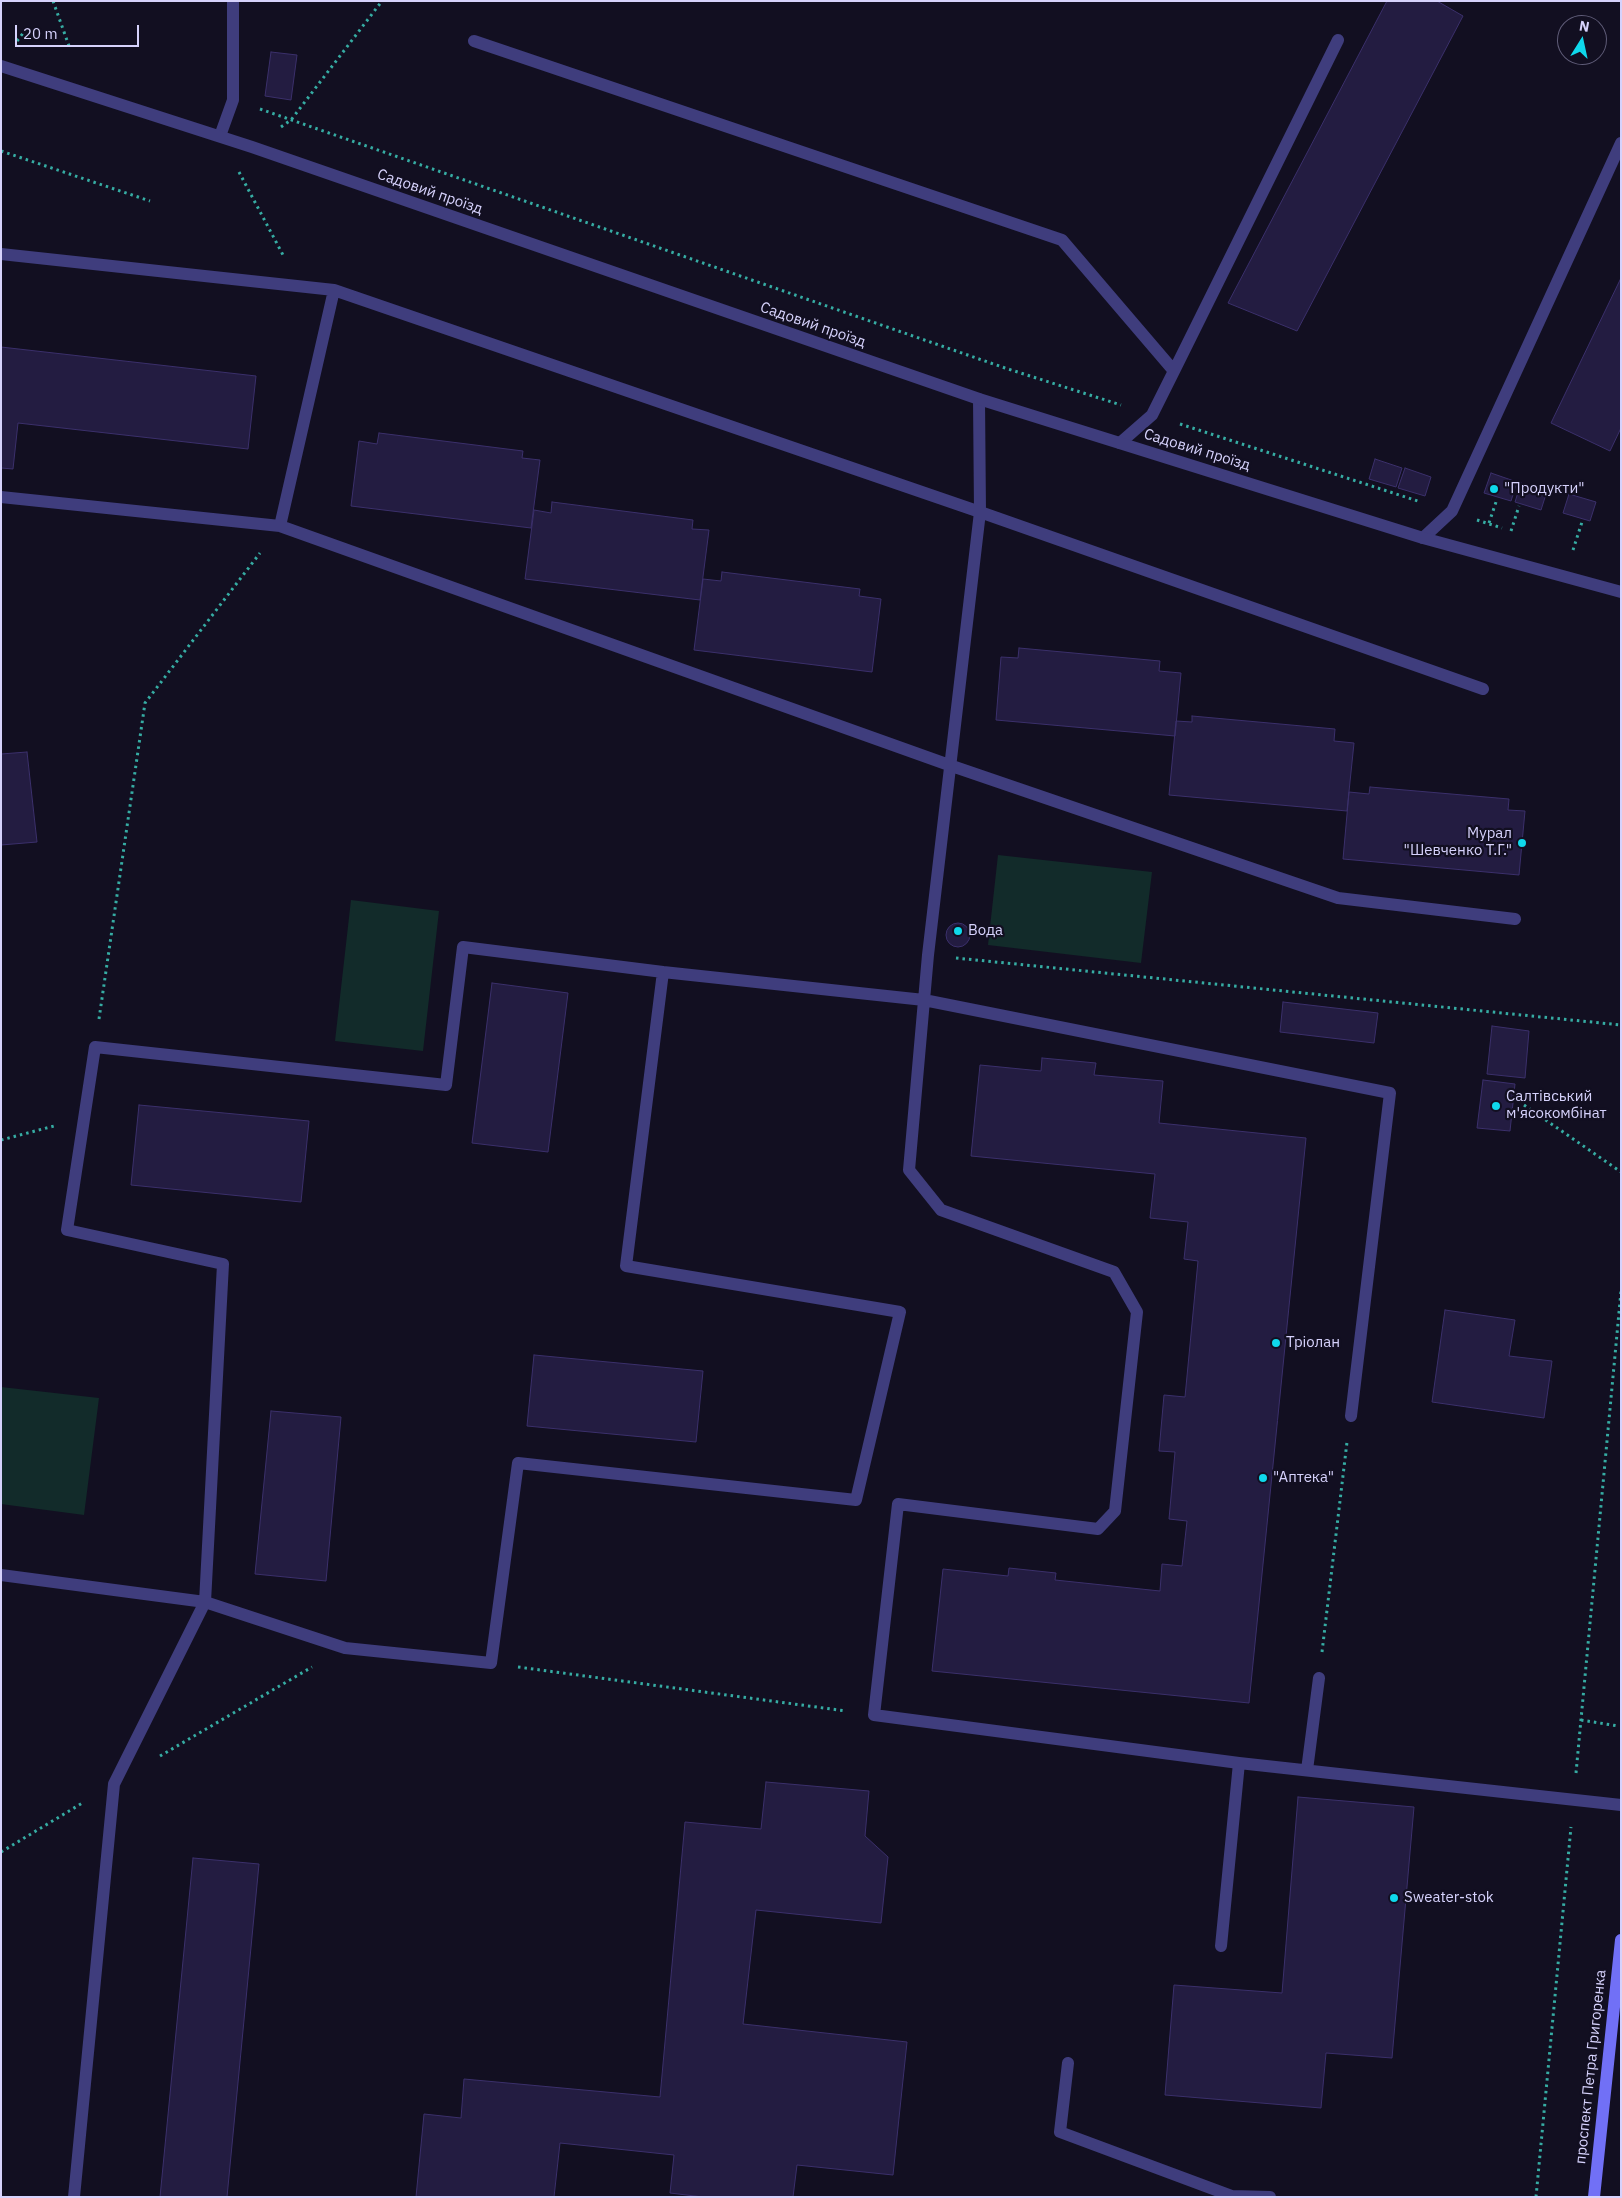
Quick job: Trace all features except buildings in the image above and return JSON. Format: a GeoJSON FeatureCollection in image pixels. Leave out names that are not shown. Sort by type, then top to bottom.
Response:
{"type":"FeatureCollection","features":[{"type":"Feature","properties":{"kind":"main road","name":"проспект Петра Григоренка"},"geometry":{"type":"LineString","coordinates":[[1594,2197],[1621,1940]]}},
{"type":"Feature","properties":{"kind":"street"},"geometry":{"type":"LineString","coordinates":[[220,136],[233,100],[233,1]]}},
{"type":"Feature","properties":{"kind":"street"},"geometry":{"type":"LineString","coordinates":[[1120,443],[1152,415],[1338,40]]}},
{"type":"Feature","properties":{"kind":"street"},"geometry":{"type":"LineString","coordinates":[[474,41],[1062,240],[1174,371]]}},
{"type":"Feature","properties":{"kind":"street","name":"Садовий проїзд"},"geometry":{"type":"LineString","coordinates":[[1,66],[220,136],[979,399],[1422,538],[1621,592]]}},
{"type":"Feature","properties":{"kind":"street"},"geometry":{"type":"LineString","coordinates":[[1422,538],[1452,511],[1621,144]]}},
{"type":"Feature","properties":{"kind":"street"},"geometry":{"type":"LineString","coordinates":[[1,254],[334,290],[980,512],[1483,689]]}},
{"type":"Feature","properties":{"kind":"street"},"geometry":{"type":"LineString","coordinates":[[280,526],[334,290]]}},
{"type":"Feature","properties":{"kind":"street"},"geometry":{"type":"LineString","coordinates":[[979,399],[980,512],[928,955],[909,1170],[942,1210],[1114,1272],[1137,1312],[1115,1511],[1098,1529],[898,1504],[874,1715],[1239,1763],[1621,1805]]}},
{"type":"Feature","properties":{"kind":"street"},"geometry":{"type":"LineString","coordinates":[[1,497],[280,526],[949,765],[1338,898],[1516,919]]}},
{"type":"Feature","properties":{"kind":"street"},"geometry":{"type":"LineString","coordinates":[[74,2197],[114,1784],[205,1602],[223,1264],[67,1230],[94,1047],[446,1085],[464,947],[663,972],[924,1000],[1390,1093],[1350,1416]]}},
{"type":"Feature","properties":{"kind":"street"},"geometry":{"type":"LineString","coordinates":[[1,1575],[205,1602],[345,1648],[491,1664],[518,1463],[856,1500],[900,1312],[626,1266],[663,972]]}},
{"type":"Feature","properties":{"kind":"street"},"geometry":{"type":"LineString","coordinates":[[1308,1770],[1319,1678]]}},
{"type":"Feature","properties":{"kind":"street"},"geometry":{"type":"LineString","coordinates":[[1222,1946],[1239,1763]]}},
{"type":"Feature","properties":{"kind":"street"},"geometry":{"type":"LineString","coordinates":[[1068,2063],[1060,2132],[1230,2196],[1270,2197]]}},
{"type":"Feature","properties":{"kind":"path"},"geometry":{"type":"LineString","coordinates":[[53,1],[69,46]]}},
{"type":"Feature","properties":{"kind":"path"},"geometry":{"type":"LineString","coordinates":[[252,147],[291,120],[382,1]]}},
{"type":"Feature","properties":{"kind":"path"},"geometry":{"type":"LineString","coordinates":[[233,100],[1005,368],[1520,534]]}},
{"type":"Feature","properties":{"kind":"path"},"geometry":{"type":"LineString","coordinates":[[220,136],[300,286]]}},
{"type":"Feature","properties":{"kind":"path"},"geometry":{"type":"LineString","coordinates":[[1,151],[150,201]]}},
{"type":"Feature","properties":{"kind":"path"},"geometry":{"type":"LineString","coordinates":[[1488,523],[1497,499]]}},
{"type":"Feature","properties":{"kind":"path"},"geometry":{"type":"LineString","coordinates":[[1511,531],[1518,506]]}},
{"type":"Feature","properties":{"kind":"path"},"geometry":{"type":"LineString","coordinates":[[1572,551],[1582,522]]}},
{"type":"Feature","properties":{"kind":"path"},"geometry":{"type":"LineString","coordinates":[[94,1047],[145,702],[280,526]]}},
{"type":"Feature","properties":{"kind":"path"},"geometry":{"type":"LineString","coordinates":[[1564,548],[1580,553]]}},
{"type":"Feature","properties":{"kind":"path"},"geometry":{"type":"LineString","coordinates":[[928,955],[1621,1025]]}},
{"type":"Feature","properties":{"kind":"path"},"geometry":{"type":"LineString","coordinates":[[1524,1105],[1621,1172]]}},
{"type":"Feature","properties":{"kind":"path"},"geometry":{"type":"LineString","coordinates":[[1,1140],[84,1118]]}},
{"type":"Feature","properties":{"kind":"path"},"geometry":{"type":"LineString","coordinates":[[1536,2197],[1621,1291]]}},
{"type":"Feature","properties":{"kind":"path"},"geometry":{"type":"LineString","coordinates":[[1319,1678],[1350,1416]]}},
{"type":"Feature","properties":{"kind":"path"},"geometry":{"type":"LineString","coordinates":[[156,1758],[345,1648]]}},
{"type":"Feature","properties":{"kind":"path"},"geometry":{"type":"LineString","coordinates":[[491,1664],[874,1715]]}},
{"type":"Feature","properties":{"kind":"path"},"geometry":{"type":"LineString","coordinates":[[1581,1720],[1618,1726]]}},
{"type":"Feature","properties":{"kind":"path"},"geometry":{"type":"LineString","coordinates":[[1,1852],[114,1784]]}},
{"type":"Feature","properties":{"kind":"green space"},"geometry":{"type":"Polygon","coordinates":[[[998,855],[1152,872],[1141,963],[988,945],[998,855]]]}},
{"type":"Feature","properties":{"kind":"green space"},"geometry":{"type":"Polygon","coordinates":[[[351,900],[439,911],[423,1051],[335,1041],[351,900]]]}},
{"type":"Feature","properties":{"kind":"green space"},"geometry":{"type":"Polygon","coordinates":[[[1,1387],[99,1398],[84,1515],[1,1504],[1,1387]]]}},
{"type":"Feature","properties":{"kind":"place","name":"\"Продукти\""},"geometry":{"type":"Point","coordinates":[1494,489]}},
{"type":"Feature","properties":{"kind":"place","name":"Мурал \"Шевченко Т.Г.\""},"geometry":{"type":"Point","coordinates":[1522,843]}},
{"type":"Feature","properties":{"kind":"place","name":"Вода"},"geometry":{"type":"Point","coordinates":[958,931]}},
{"type":"Feature","properties":{"kind":"place","name":"Салтівський м'ясокомбінат"},"geometry":{"type":"Point","coordinates":[1496,1106]}},
{"type":"Feature","properties":{"kind":"place","name":"Тріолан"},"geometry":{"type":"Point","coordinates":[1276,1343]}},
{"type":"Feature","properties":{"kind":"place","name":"\"Аптека\""},"geometry":{"type":"Point","coordinates":[1263,1478]}},
{"type":"Feature","properties":{"kind":"place","name":"Sweater-stok"},"geometry":{"type":"Point","coordinates":[1394,1898]}}]}
